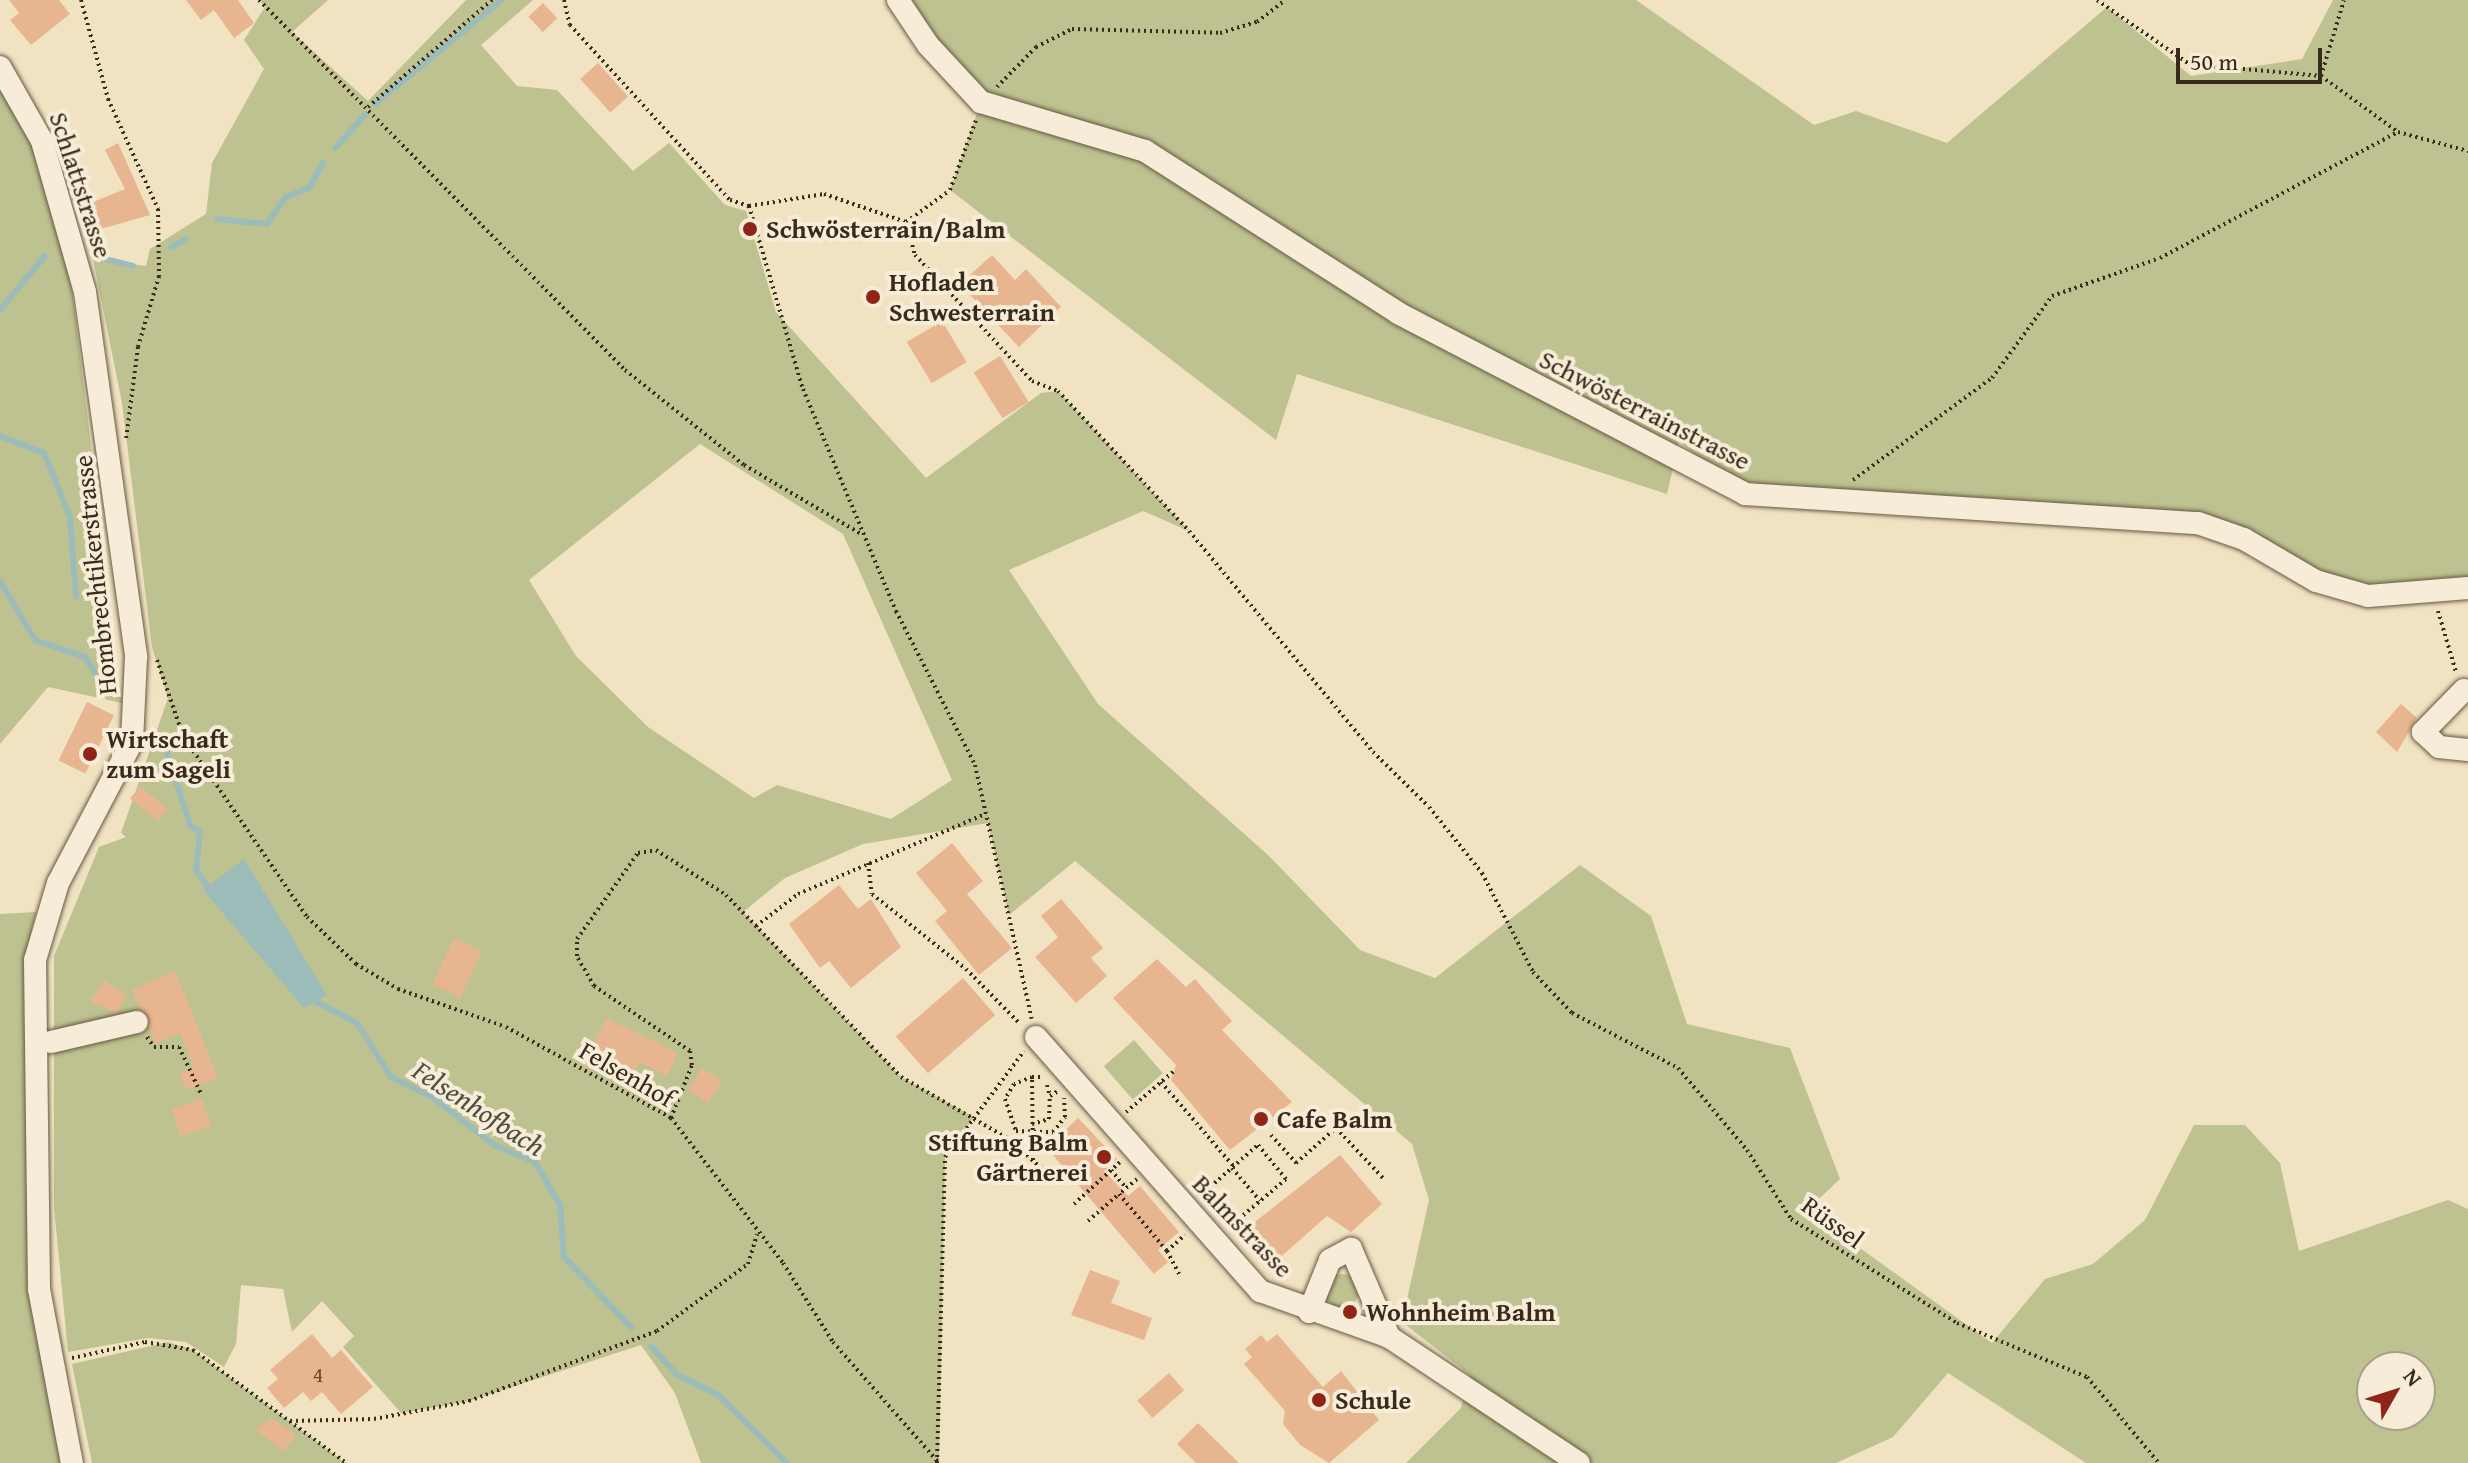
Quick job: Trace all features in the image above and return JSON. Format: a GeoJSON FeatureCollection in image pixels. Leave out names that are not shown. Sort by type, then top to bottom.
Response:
{"type":"FeatureCollection","features":[{"type":"Feature","properties":{"kind":"street"},"geometry":{"type":"LineString","coordinates":[[898,0],[928,45],[981,102]]}},
{"type":"Feature","properties":{"kind":"street","name":"Schlattstrasse"},"geometry":{"type":"LineString","coordinates":[[0,67],[42,141],[92,328]]}},
{"type":"Feature","properties":{"kind":"street","name":"Schwösterrainstrasse"},"geometry":{"type":"LineString","coordinates":[[981,102],[1145,151],[1398,313],[1745,494],[2198,523],[2244,539],[2316,581],[2368,596],[2436,594],[2468,588]]}},
{"type":"Feature","properties":{"kind":"street","name":"Hombrechtikerstrasse"},"geometry":{"type":"LineString","coordinates":[[72,1463],[64,1359],[36,1237],[35,960],[58,883],[121,773],[137,710],[92,328]]}},
{"type":"Feature","properties":{"kind":"street"},"geometry":{"type":"LineString","coordinates":[[2464,690],[2423,732],[2439,747],[2468,750]]}},
{"type":"Feature","properties":{"kind":"street"},"geometry":{"type":"LineString","coordinates":[[51,1042],[137,1022]]}},
{"type":"Feature","properties":{"kind":"street","name":"Balmstrasse"},"geometry":{"type":"LineString","coordinates":[[1042,1045],[1067,1085],[1112,1125],[1260,1291],[1309,1312],[1389,1337],[1579,1463]]}},
{"type":"Feature","properties":{"kind":"street"},"geometry":{"type":"LineString","coordinates":[[1309,1312],[1330,1260],[1351,1249],[1389,1337]]}},
{"type":"Feature","properties":{"kind":"path"},"geometry":{"type":"LineString","coordinates":[[81,0],[108,99],[158,209],[159,276],[138,347],[132,421]]}},
{"type":"Feature","properties":{"kind":"path"},"geometry":{"type":"LineString","coordinates":[[259,0],[368,107],[462,212],[625,370],[744,465],[863,535]]}},
{"type":"Feature","properties":{"kind":"path"},"geometry":{"type":"LineString","coordinates":[[368,107],[492,0]]}},
{"type":"Feature","properties":{"kind":"path"},"geometry":{"type":"LineString","coordinates":[[564,0],[566,21],[725,197],[749,206],[824,194],[906,222],[950,190],[981,102],[1036,47],[1072,29],[1220,33],[1257,22],[1285,0]]}},
{"type":"Feature","properties":{"kind":"path"},"geometry":{"type":"LineString","coordinates":[[2097,0],[2189,64],[2321,76],[2398,132],[2468,151]]}},
{"type":"Feature","properties":{"kind":"path"},"geometry":{"type":"LineString","coordinates":[[2321,76],[2344,0]]}},
{"type":"Feature","properties":{"kind":"path"},"geometry":{"type":"LineString","coordinates":[[1826,500],[1992,378],[2052,296],[2160,258],[2398,132]]}},
{"type":"Feature","properties":{"kind":"path"},"geometry":{"type":"LineString","coordinates":[[749,206],[776,312],[863,535],[975,765],[1042,1045],[1042,1081],[1032,1077]]}},
{"type":"Feature","properties":{"kind":"path","name":"Rüssel"},"geometry":{"type":"LineString","coordinates":[[906,222],[915,255],[1032,381],[1058,391],[1189,531],[1373,752],[1429,807],[1482,873],[1533,972],[1572,1013],[1678,1068],[1747,1150],[1791,1219],[1957,1323],[2087,1377],[2159,1463]]}},
{"type":"Feature","properties":{"kind":"path"},"geometry":{"type":"LineString","coordinates":[[119,393],[127,453]]}},
{"type":"Feature","properties":{"kind":"path"},"geometry":{"type":"LineString","coordinates":[[2436,594],[2441,632],[2464,690]]}},
{"type":"Feature","properties":{"kind":"path","name":"Felsenhof"},"geometry":{"type":"LineString","coordinates":[[152,680],[151,657],[167,679],[183,736],[218,792],[307,917],[356,964],[426,1002],[506,1027],[671,1118],[833,1342],[938,1463]]}},
{"type":"Feature","properties":{"kind":"path"},"geometry":{"type":"LineString","coordinates":[[756,926],[798,894],[986,814]]}},
{"type":"Feature","properties":{"kind":"path"},"geometry":{"type":"LineString","coordinates":[[671,1118],[692,1065],[690,1051],[594,986],[582,973],[577,939],[638,853],[656,850],[726,895],[901,1077],[974,1117],[1051,1177]]}},
{"type":"Feature","properties":{"kind":"path"},"geometry":{"type":"LineString","coordinates":[[868,863],[872,894],[1042,1045]]}},
{"type":"Feature","properties":{"kind":"path"},"geometry":{"type":"LineString","coordinates":[[137,1022],[154,1047],[179,1047],[202,1096]]}},
{"type":"Feature","properties":{"kind":"path"},"geometry":{"type":"LineString","coordinates":[[938,1463],[941,1179],[945,1157],[974,1117],[1042,1045]]}},
{"type":"Feature","properties":{"kind":"path"},"geometry":{"type":"LineString","coordinates":[[1112,1125],[1173,1072]]}},
{"type":"Feature","properties":{"kind":"path"},"geometry":{"type":"LineString","coordinates":[[1032,1077],[1033,1160]]}},
{"type":"Feature","properties":{"kind":"path"},"geometry":{"type":"LineString","coordinates":[[1032,1077],[1008,1091],[1004,1108],[1016,1131],[1032,1136],[1060,1127],[1067,1085]]}},
{"type":"Feature","properties":{"kind":"path"},"geometry":{"type":"LineString","coordinates":[[1161,1082],[1260,1201]]}},
{"type":"Feature","properties":{"kind":"path"},"geometry":{"type":"LineString","coordinates":[[1032,1124],[1049,1119],[1047,1085]]}},
{"type":"Feature","properties":{"kind":"path"},"geometry":{"type":"LineString","coordinates":[[1050,1096],[1067,1085]]}},
{"type":"Feature","properties":{"kind":"path"},"geometry":{"type":"LineString","coordinates":[[1271,1135],[1296,1163],[1336,1128],[1383,1178]]}},
{"type":"Feature","properties":{"kind":"path"},"geometry":{"type":"LineString","coordinates":[[1167,1251],[1233,1168],[1258,1145],[1286,1179],[1223,1233]]}},
{"type":"Feature","properties":{"kind":"path"},"geometry":{"type":"LineString","coordinates":[[1074,1204],[1134,1150]]}},
{"type":"Feature","properties":{"kind":"path"},"geometry":{"type":"LineString","coordinates":[[1111,1170],[1126,1188]]}},
{"type":"Feature","properties":{"kind":"path"},"geometry":{"type":"LineString","coordinates":[[1088,1221],[1136,1179],[1145,1188],[1160,1179]]}},
{"type":"Feature","properties":{"kind":"path"},"geometry":{"type":"LineString","coordinates":[[1119,1194],[1167,1251],[1179,1274]]}},
{"type":"Feature","properties":{"kind":"path"},"geometry":{"type":"LineString","coordinates":[[290,1421],[374,1419],[469,1401],[657,1331],[748,1264],[757,1234]]}},
{"type":"Feature","properties":{"kind":"path"},"geometry":{"type":"LineString","coordinates":[[64,1359],[168,1342],[193,1350],[346,1463]]}},
{"type":"Feature","properties":{"kind":"green space"},"geometry":{"type":"Polygon","coordinates":[[[259,0],[328,0],[292,32],[368,101],[466,0],[533,0],[481,45],[517,86],[557,90],[633,171],[669,143],[725,205],[746,211],[776,312],[926,478],[1041,393],[1058,391],[1189,531],[1143,511],[1009,570],[1098,704],[1268,855],[1360,950],[1435,978],[1580,865],[1651,916],[1687,1024],[1790,1048],[1840,1179],[1807,1210],[1992,1343],[2045,1279],[2093,1264],[2145,1220],[2194,1125],[2245,1125],[2280,1163],[2299,1251],[2448,1200],[2468,1209],[2468,1463],[2086,1463],[1948,1373],[1893,1437],[1836,1463],[1406,1463],[1461,1408],[1470,1375],[1402,1322],[1429,1200],[1412,1144],[1075,861],[1009,915],[988,823],[863,844],[785,878],[743,912],[901,1077],[974,1117],[945,1157],[939,1463],[701,1463],[675,1393],[641,1345],[469,1401],[401,1413],[343,1347],[354,1336],[322,1301],[292,1332],[283,1289],[241,1285],[236,1344],[224,1367],[186,1342],[148,1338],[68,1352],[54,1207],[54,956],[99,847],[126,837],[121,833],[168,698],[152,647],[122,403],[93,259],[146,266],[150,249],[206,214],[212,163],[264,69],[244,40],[265,7],[259,0]],[[700,444],[529,580],[576,656],[648,727],[754,798],[777,785],[891,819],[952,780],[843,534],[700,444]]]}},
{"type":"Feature","properties":{"kind":"green space"},"geometry":{"type":"Polygon","coordinates":[[[898,0],[1636,0],[1814,125],[1856,111],[1947,143],[2107,7],[2191,76],[2302,59],[2333,0],[2468,0],[2468,588],[2368,596],[2198,523],[1745,494],[1679,442],[1667,494],[1297,374],[1276,440],[950,190],[981,102],[898,0]]]}},
{"type":"Feature","properties":{"kind":"green space"},"geometry":{"type":"Polygon","coordinates":[[[0,67],[62,207],[122,703],[48,687],[0,744],[0,67]]]}},
{"type":"Feature","properties":{"kind":"green space"},"geometry":{"type":"Polygon","coordinates":[[[36,912],[26,955],[27,1137],[64,1463],[0,1463],[0,914],[36,912]]]}},
{"type":"Feature","properties":{"kind":"green space"},"geometry":{"type":"Polygon","coordinates":[[[1134,1040],[1163,1073],[1133,1099],[1104,1066],[1134,1040]]]}},
{"type":"Feature","properties":{"kind":"green space"},"geometry":{"type":"Polygon","coordinates":[[[1342,1274],[1354,1279],[1359,1291],[1354,1303],[1342,1308],[1330,1303],[1325,1291],[1330,1279],[1342,1274]]]}},
{"type":"Feature","properties":{"kind":"green space"},"geometry":{"type":"Polygon","coordinates":[[[168,1342],[193,1350],[346,1463],[92,1463],[72,1364],[168,1342]]]}},
{"type":"Feature","properties":{"kind":"water"},"geometry":{"type":"Polygon","coordinates":[[[244,859],[327,995],[304,1008],[203,890],[244,859]]]}},
{"type":"Feature","properties":{"kind":"building"},"geometry":{"type":"Polygon","coordinates":[[[9,0],[59,0],[70,14],[31,45],[10,20],[19,13],[9,0]]]}},
{"type":"Feature","properties":{"kind":"building"},"geometry":{"type":"Polygon","coordinates":[[[186,0],[238,0],[254,23],[234,38],[214,10],[201,20],[186,0]]]}},
{"type":"Feature","properties":{"kind":"building"},"geometry":{"type":"Polygon","coordinates":[[[543,3],[557,18],[543,32],[528,17],[543,3]]]}},
{"type":"Feature","properties":{"kind":"building"},"geometry":{"type":"Polygon","coordinates":[[[598,63],[628,96],[610,113],[580,79],[598,63]]]}},
{"type":"Feature","properties":{"kind":"building"},"geometry":{"type":"Polygon","coordinates":[[[118,143],[150,215],[90,232],[83,206],[125,189],[105,150],[118,143]]]}},
{"type":"Feature","properties":{"kind":"building"},"geometry":{"type":"Polygon","coordinates":[[[992,255],[1015,280],[1026,269],[1061,307],[1019,347],[960,284],[992,255]]]}},
{"type":"Feature","properties":{"kind":"building"},"geometry":{"type":"Polygon","coordinates":[[[942,321],[967,362],[932,383],[907,342],[942,321]]]}},
{"type":"Feature","properties":{"kind":"building"},"geometry":{"type":"Polygon","coordinates":[[[1000,356],[1029,402],[1002,418],[974,372],[1000,356]]]}},
{"type":"Feature","properties":{"kind":"building"},"geometry":{"type":"Polygon","coordinates":[[[87,702],[114,715],[85,774],[59,760],[87,702]]]}},
{"type":"Feature","properties":{"kind":"building"},"geometry":{"type":"Polygon","coordinates":[[[2401,704],[2417,718],[2397,752],[2376,732],[2401,704]]]}},
{"type":"Feature","properties":{"kind":"building"},"geometry":{"type":"Polygon","coordinates":[[[140,786],[168,809],[158,821],[130,798],[140,786]]]}},
{"type":"Feature","properties":{"kind":"building"},"geometry":{"type":"Polygon","coordinates":[[[952,843],[983,881],[967,894],[1012,948],[979,975],[935,921],[947,911],[916,873],[952,843]]]}},
{"type":"Feature","properties":{"kind":"building"},"geometry":{"type":"Polygon","coordinates":[[[839,885],[858,909],[871,899],[901,947],[851,988],[829,961],[820,968],[789,924],[839,885]]]}},
{"type":"Feature","properties":{"kind":"building"},"geometry":{"type":"Polygon","coordinates":[[[1061,899],[1103,948],[1091,958],[1107,976],[1076,1003],[1035,957],[1058,937],[1041,916],[1061,899]]]}},
{"type":"Feature","properties":{"kind":"building"},"geometry":{"type":"Polygon","coordinates":[[[454,938],[482,951],[461,997],[432,984],[454,938]]]}},
{"type":"Feature","properties":{"kind":"building"},"geometry":{"type":"Polygon","coordinates":[[[1157,959],[1186,987],[1195,979],[1232,1021],[1222,1030],[1292,1102],[1230,1150],[1171,1080],[1176,1065],[1113,998],[1157,959]]]}},
{"type":"Feature","properties":{"kind":"building"},"geometry":{"type":"Polygon","coordinates":[[[175,971],[218,1078],[186,1090],[180,1073],[194,1068],[180,1033],[156,1044],[132,990],[175,971]]]}},
{"type":"Feature","properties":{"kind":"building"},"geometry":{"type":"Polygon","coordinates":[[[963,978],[995,1015],[928,1073],[896,1036],[963,978]]]}},
{"type":"Feature","properties":{"kind":"building"},"geometry":{"type":"Polygon","coordinates":[[[104,980],[127,996],[116,1013],[90,1001],[104,980]]]}},
{"type":"Feature","properties":{"kind":"building"},"geometry":{"type":"Polygon","coordinates":[[[606,1018],[678,1053],[667,1076],[639,1062],[627,1087],[583,1065],[606,1018]]]}},
{"type":"Feature","properties":{"kind":"building"},"geometry":{"type":"Polygon","coordinates":[[[702,1068],[722,1081],[708,1103],[688,1090],[702,1068]]]}},
{"type":"Feature","properties":{"kind":"building"},"geometry":{"type":"Polygon","coordinates":[[[202,1099],[211,1127],[181,1136],[172,1109],[202,1099]]]}},
{"type":"Feature","properties":{"kind":"building"},"geometry":{"type":"Polygon","coordinates":[[[1078,1118],[1117,1159],[1104,1171],[1128,1196],[1140,1186],[1179,1232],[1158,1250],[1168,1262],[1154,1274],[1047,1148],[1078,1118]]]}},
{"type":"Feature","properties":{"kind":"building"},"geometry":{"type":"Polygon","coordinates":[[[1340,1155],[1382,1204],[1351,1232],[1327,1216],[1276,1261],[1247,1228],[1340,1155]]]}},
{"type":"Feature","properties":{"kind":"building"},"geometry":{"type":"Polygon","coordinates":[[[1090,1270],[1120,1281],[1111,1303],[1152,1318],[1144,1340],[1071,1315],[1090,1270]]]}},
{"type":"Feature","properties":{"kind":"building"},"geometry":{"type":"Polygon","coordinates":[[[312,1334],[332,1358],[341,1350],[373,1387],[341,1414],[322,1392],[311,1401],[303,1392],[284,1408],[267,1388],[278,1379],[270,1370],[312,1334]]]}},
{"type":"Feature","properties":{"kind":"building","name":"Schule"},"geometry":{"type":"Polygon","coordinates":[[[1277,1334],[1323,1387],[1341,1371],[1379,1420],[1329,1463],[1300,1445],[1283,1424],[1285,1411],[1244,1364],[1252,1357],[1245,1349],[1261,1335],[1267,1342],[1277,1334]]]}},
{"type":"Feature","properties":{"kind":"building"},"geometry":{"type":"Polygon","coordinates":[[[1169,1373],[1184,1390],[1152,1418],[1137,1401],[1169,1373]]]}},
{"type":"Feature","properties":{"kind":"building"},"geometry":{"type":"Polygon","coordinates":[[[272,1418],[296,1435],[284,1451],[255,1429],[272,1418]]]}},
{"type":"Feature","properties":{"kind":"building"},"geometry":{"type":"Polygon","coordinates":[[[1198,1423],[1239,1463],[1196,1463],[1177,1444],[1198,1423]]]}},
{"type":"Feature","properties":{"kind":"waterway"},"geometry":{"type":"LineString","coordinates":[[375,104],[501,0]]}},
{"type":"Feature","properties":{"kind":"waterway"},"geometry":{"type":"LineString","coordinates":[[335,148],[366,114]]}},
{"type":"Feature","properties":{"kind":"waterway"},"geometry":{"type":"LineString","coordinates":[[217,219],[267,224],[286,197],[309,188],[323,163]]}},
{"type":"Feature","properties":{"kind":"waterway"},"geometry":{"type":"LineString","coordinates":[[171,247],[186,239]]}},
{"type":"Feature","properties":{"kind":"waterway"},"geometry":{"type":"LineString","coordinates":[[0,310],[45,256]]}},
{"type":"Feature","properties":{"kind":"waterway"},"geometry":{"type":"LineString","coordinates":[[93,256],[133,266]]}},
{"type":"Feature","properties":{"kind":"waterway"},"geometry":{"type":"LineString","coordinates":[[0,436],[44,453],[70,517],[76,597]]}},
{"type":"Feature","properties":{"kind":"waterway"},"geometry":{"type":"LineString","coordinates":[[0,581],[35,640],[85,657],[105,689]]}},
{"type":"Feature","properties":{"kind":"waterway","name":"Felsenhofbach"},"geometry":{"type":"LineString","coordinates":[[165,746],[190,825],[200,832],[196,869],[211,892]]}},
{"type":"Feature","properties":{"kind":"waterway","name":"Felsenhofbach"},"geometry":{"type":"LineString","coordinates":[[311,999],[357,1023],[391,1077],[432,1097],[494,1145],[535,1162],[560,1205],[564,1257],[631,1327]]}},
{"type":"Feature","properties":{"kind":"waterway"},"geometry":{"type":"LineString","coordinates":[[651,1346],[676,1374],[718,1395],[787,1463]]}},
{"type":"Feature","properties":{"kind":"place","name":"Schwösterrain/Balm"},"geometry":{"type":"Point","coordinates":[750,229]}},
{"type":"Feature","properties":{"kind":"place","name":"Hofladen Schwesterrain"},"geometry":{"type":"Point","coordinates":[873,297]}},
{"type":"Feature","properties":{"kind":"place","name":"Wirtschaft zum Sageli"},"geometry":{"type":"Point","coordinates":[90,754]}},
{"type":"Feature","properties":{"kind":"place","name":"Cafe Balm"},"geometry":{"type":"Point","coordinates":[1261,1119]}},
{"type":"Feature","properties":{"kind":"place","name":"Stiftung Balm Gärtnerei"},"geometry":{"type":"Point","coordinates":[1104,1157]}},
{"type":"Feature","properties":{"kind":"place","name":"Wohnheim Balm"},"geometry":{"type":"Point","coordinates":[1350,1312]}},
{"type":"Feature","properties":{"kind":"place","name":"Schule"},"geometry":{"type":"Point","coordinates":[1319,1400]}}]}
